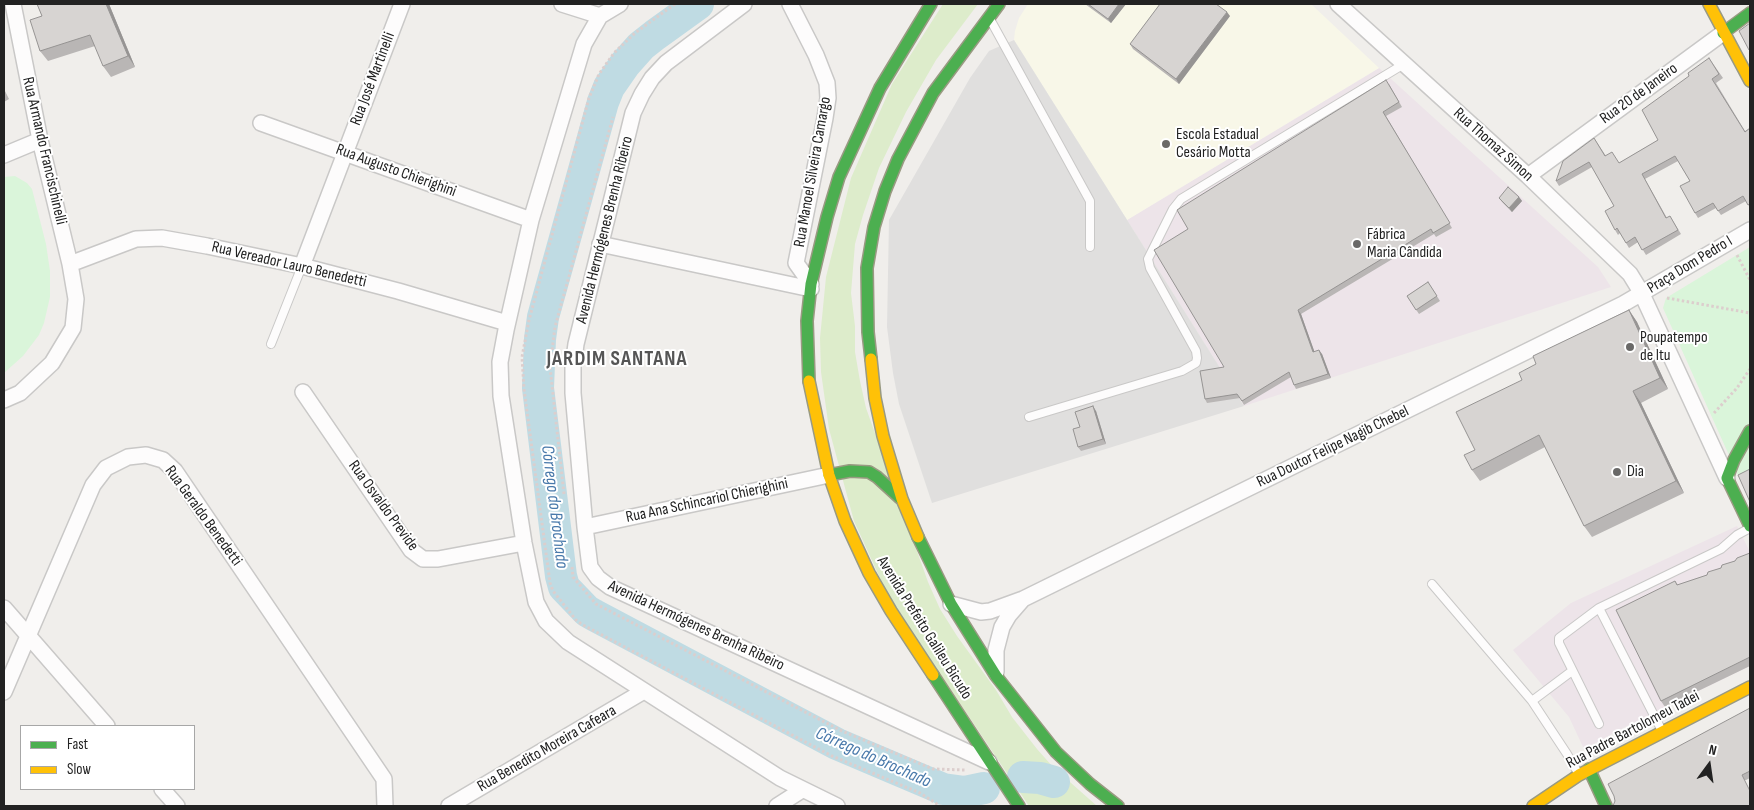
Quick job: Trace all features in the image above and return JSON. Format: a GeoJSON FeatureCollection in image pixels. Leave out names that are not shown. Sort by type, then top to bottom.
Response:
{"type":"FeatureCollection","features":[{"type":"Feature","properties":{"kind":"main road","name":"Avenida Prefeito Galileu Bicudo"},"geometry":{"type":"LineString","coordinates":[[931,4],[880,88],[840,176],[827,217],[811,286],[807,329],[810,382],[829,475],[845,521],[869,573],[891,611],[1019,806]]}},
{"type":"Feature","properties":{"kind":"main road"},"geometry":{"type":"LineString","coordinates":[[999,4],[934,93],[914,128],[885,191],[874,227],[867,268],[868,332],[876,398],[881,427],[902,499],[925,554],[951,604],[996,676],[1056,752],[1090,784],[1118,806]]}},
{"type":"Feature","properties":{"kind":"main road"},"geometry":{"type":"LineString","coordinates":[[1709,4],[1750,81]]}},
{"type":"Feature","properties":{"kind":"main road","name":"Rua 20 de Janeiro"},"geometry":{"type":"LineString","coordinates":[[1723,33],[1750,13]]}},
{"type":"Feature","properties":{"kind":"main road"},"geometry":{"type":"LineString","coordinates":[[1750,431],[1734,460],[1727,478],[1750,527]]}},
{"type":"Feature","properties":{"kind":"main road"},"geometry":{"type":"LineString","coordinates":[[829,475],[850,471],[869,472],[902,499]]}},
{"type":"Feature","properties":{"kind":"main road","name":"Rua Padre Bartolomeu Tadei"},"geometry":{"type":"LineString","coordinates":[[1533,806],[1578,775],[1750,687]]}},
{"type":"Feature","properties":{"kind":"main road"},"geometry":{"type":"LineString","coordinates":[[1589,770],[1606,806]]}},
{"type":"Feature","properties":{"kind":"street","name":"Rua Armando Francischinelli"},"geometry":{"type":"LineString","coordinates":[[4,400],[20,393],[52,363],[73,328],[76,299],[70,264],[40,140],[13,4]]}},
{"type":"Feature","properties":{"kind":"street","name":"Rua José Martinelli"},"geometry":{"type":"LineString","coordinates":[[302,266],[402,4]]}},
{"type":"Feature","properties":{"kind":"street"},"geometry":{"type":"LineString","coordinates":[[562,4],[600,16]]}},
{"type":"Feature","properties":{"kind":"street"},"geometry":{"type":"LineString","coordinates":[[620,4],[600,16],[584,44],[531,220],[500,362],[501,396],[524,543],[536,602],[546,621],[568,642],[780,778],[837,806]]}},
{"type":"Feature","properties":{"kind":"street","name":"Avenida Hermógenes Brenha Ribeiro"},"geometry":{"type":"LineString","coordinates":[[744,4],[666,63],[652,78],[642,94],[634,113],[600,244],[576,344],[573,366],[573,393],[584,527],[590,567],[598,578],[610,587],[989,762]]}},
{"type":"Feature","properties":{"kind":"street","name":"Rua Manoel Silveira Camargo"},"geometry":{"type":"LineString","coordinates":[[790,4],[816,55],[827,83],[826,118],[796,263],[811,286]]}},
{"type":"Feature","properties":{"kind":"street","name":"Rua Thomaz Simon"},"geometry":{"type":"LineString","coordinates":[[1338,4],[1623,265],[1642,292]]}},
{"type":"Feature","properties":{"kind":"street","name":"Rua 20 de Janeiro"},"geometry":{"type":"LineString","coordinates":[[1528,176],[1723,33]]}},
{"type":"Feature","properties":{"kind":"street","name":"Rua Augusto Chierighini"},"geometry":{"type":"LineString","coordinates":[[261,122],[531,220]]}},
{"type":"Feature","properties":{"kind":"street"},"geometry":{"type":"LineString","coordinates":[[4,155],[40,140]]}},
{"type":"Feature","properties":{"kind":"street","name":"Praça Dom Pedro I"},"geometry":{"type":"LineString","coordinates":[[1727,478],[1642,292],[1750,230]]}},
{"type":"Feature","properties":{"kind":"street","name":"Rua Vereador Lauro Benedetti"},"geometry":{"type":"LineString","coordinates":[[70,264],[136,239],[162,238],[302,266],[398,291],[507,324]]}},
{"type":"Feature","properties":{"kind":"street"},"geometry":{"type":"LineString","coordinates":[[600,244],[811,286]]}},
{"type":"Feature","properties":{"kind":"street","name":"Rua Doutor Felipe Nagib Chebel"},"geometry":{"type":"LineString","coordinates":[[951,604],[981,612],[990,611],[1023,599],[1623,304],[1642,292]]}},
{"type":"Feature","properties":{"kind":"street","name":"Rua Osvaldo Previde"},"geometry":{"type":"LineString","coordinates":[[303,392],[411,550],[423,559],[438,559],[524,543]]}},
{"type":"Feature","properties":{"kind":"street","name":"Rua Geraldo Benedetti"},"geometry":{"type":"LineString","coordinates":[[4,692],[93,485],[106,468],[128,457],[146,455],[163,460],[174,471],[384,779],[384,806]]}},
{"type":"Feature","properties":{"kind":"street","name":"Rua Ana Schincariol Chierighini"},"geometry":{"type":"LineString","coordinates":[[584,527],[829,475]]}},
{"type":"Feature","properties":{"kind":"street","name":"Rua Doutor Felipe Nagib Chebel"},"geometry":{"type":"LineString","coordinates":[[996,676],[996,650],[1002,627],[1009,615],[1023,599]]}},
{"type":"Feature","properties":{"kind":"street"},"geometry":{"type":"LineString","coordinates":[[4,608],[106,725]]}},
{"type":"Feature","properties":{"kind":"street","name":"Rua Benedito Moreira Cafeara"},"geometry":{"type":"LineString","coordinates":[[449,806],[644,691]]}},
{"type":"Feature","properties":{"kind":"street"},"geometry":{"type":"LineString","coordinates":[[163,790],[177,806]]}},
{"type":"Feature","properties":{"kind":"street"},"geometry":{"type":"LineString","coordinates":[[777,806],[802,790]]}},
{"type":"Feature","properties":{"kind":"lane"},"geometry":{"type":"LineString","coordinates":[[989,17],[1090,201],[1090,247]]}},
{"type":"Feature","properties":{"kind":"lane"},"geometry":{"type":"LineString","coordinates":[[1029,417],[1182,370],[1196,363],[1196,351],[1150,268],[1148,259],[1173,209],[1181,199],[1404,64]]}},
{"type":"Feature","properties":{"kind":"lane"},"geometry":{"type":"LineString","coordinates":[[271,344],[302,266]]}},
{"type":"Feature","properties":{"kind":"lane"},"geometry":{"type":"LineString","coordinates":[[1599,724],[1572,671],[1559,643],[1559,638],[1599,608],[1721,549],[1750,527]]}},
{"type":"Feature","properties":{"kind":"lane"},"geometry":{"type":"LineString","coordinates":[[1432,584],[1532,701],[1567,754],[1578,775]]}},
{"type":"Feature","properties":{"kind":"lane"},"geometry":{"type":"LineString","coordinates":[[1599,608],[1662,732]]}},
{"type":"Feature","properties":{"kind":"lane"},"geometry":{"type":"LineString","coordinates":[[1532,701],[1572,671]]}},
{"type":"Feature","properties":{"kind":"path"},"geometry":{"type":"LineString","coordinates":[[675,4],[635,33],[614,52],[599,74],[589,98],[529,320],[522,357],[524,389],[550,583],[553,591],[576,620],[584,626],[832,756],[920,793],[940,806]]}},
{"type":"Feature","properties":{"kind":"path"},"geometry":{"type":"LineString","coordinates":[[564,500],[550,367],[555,327],[615,109]]}},
{"type":"Feature","properties":{"kind":"path"},"geometry":{"type":"LineString","coordinates":[[1730,241],[1750,280]]}},
{"type":"Feature","properties":{"kind":"path"},"geometry":{"type":"LineString","coordinates":[[1658,283],[1666,298],[1750,314]]}},
{"type":"Feature","properties":{"kind":"path"},"geometry":{"type":"LineString","coordinates":[[1703,427],[1737,388],[1750,369]]}},
{"type":"Feature","properties":{"kind":"path"},"geometry":{"type":"LineString","coordinates":[[571,558],[573,577],[596,604],[842,731],[933,769],[965,770],[969,772]]}},
{"type":"Feature","properties":{"kind":"shaded area","name":"Escola Estadual Cesário Motta"},"geometry":{"type":"Polygon","coordinates":[[[1028,4],[1311,4],[1379,68],[1127,220],[1014,40],[1019,18],[1028,4]]]}},
{"type":"Feature","properties":{"kind":"shaded area"},"geometry":{"type":"Polygon","coordinates":[[[1014,40],[1244,406],[932,503],[899,404],[893,373],[887,327],[889,220],[970,78],[989,51],[1014,40]]]}},
{"type":"Feature","properties":{"kind":"shaded area","name":"Fábrica Maria Cândida"},"geometry":{"type":"Polygon","coordinates":[[[1379,68],[1598,267],[1611,287],[1244,406],[1127,220],[1379,68]]]}},
{"type":"Feature","properties":{"kind":"shaded area"},"geometry":{"type":"Polygon","coordinates":[[[1737,526],[1750,552],[1750,666],[1584,749],[1569,717],[1513,650],[1571,603],[1737,526]]]}},
{"type":"Feature","properties":{"kind":"green space"},"geometry":{"type":"Polygon","coordinates":[[[943,4],[978,4],[936,60],[906,112],[879,168],[863,215],[855,244],[851,293],[855,326],[855,352],[860,381],[866,408],[928,582],[940,609],[996,690],[1012,717],[1037,749],[1053,767],[1097,806],[1029,806],[889,598],[854,521],[829,429],[821,372],[820,338],[826,277],[851,178],[892,84],[943,4]]]}},
{"type":"Feature","properties":{"kind":"green space"},"geometry":{"type":"Polygon","coordinates":[[[15,176],[27,183],[32,189],[46,244],[50,271],[50,297],[39,335],[23,356],[4,373],[4,177],[15,176]]]}},
{"type":"Feature","properties":{"kind":"green space"},"geometry":{"type":"Polygon","coordinates":[[[1750,247],[1750,478],[1741,482],[1663,308],[1666,298],[1750,247]]]}},
{"type":"Feature","properties":{"kind":"building"},"geometry":{"type":"Polygon","coordinates":[[[37,4],[106,4],[128,56],[103,66],[90,35],[40,51],[30,20],[42,16],[37,4]]]}},
{"type":"Feature","properties":{"kind":"building"},"geometry":{"type":"Polygon","coordinates":[[[1088,4],[1119,4],[1108,19],[1088,4]]]}},
{"type":"Feature","properties":{"kind":"building"},"geometry":{"type":"Polygon","coordinates":[[[1160,4],[1216,4],[1227,12],[1176,79],[1130,44],[1160,4]]]}},
{"type":"Feature","properties":{"kind":"building"},"geometry":{"type":"Polygon","coordinates":[[[1750,23],[1750,50],[1749,50],[1739,31],[1750,23]]]}},
{"type":"Feature","properties":{"kind":"building"},"geometry":{"type":"Polygon","coordinates":[[[1709,58],[1719,74],[1712,79],[1745,132],[1750,128],[1750,204],[1748,205],[1743,196],[1718,211],[1713,203],[1695,213],[1680,186],[1690,181],[1675,156],[1642,174],[1666,218],[1670,216],[1678,230],[1642,250],[1635,237],[1626,243],[1617,228],[1615,230],[1605,211],[1614,206],[1589,162],[1556,181],[1563,161],[1594,138],[1605,156],[1612,152],[1619,163],[1658,140],[1642,110],[1689,76],[1688,73],[1709,58]]]}},
{"type":"Feature","properties":{"kind":"building"},"geometry":{"type":"Polygon","coordinates":[[[1386,80],[1399,102],[1383,112],[1450,223],[1433,233],[1431,229],[1298,310],[1313,352],[1319,350],[1328,374],[1294,385],[1289,372],[1242,401],[1237,394],[1205,399],[1200,371],[1224,367],[1154,250],[1188,229],[1177,210],[1386,80]]]}},
{"type":"Feature","properties":{"kind":"building"},"geometry":{"type":"Polygon","coordinates":[[[1508,187],[1519,197],[1509,208],[1499,198],[1508,187]]]}},
{"type":"Feature","properties":{"kind":"building"},"geometry":{"type":"Polygon","coordinates":[[[1428,282],[1437,296],[1416,310],[1407,296],[1428,282]]]}},
{"type":"Feature","properties":{"kind":"building"},"geometry":{"type":"Polygon","coordinates":[[[1629,310],[1660,378],[1633,391],[1676,481],[1584,526],[1539,435],[1472,470],[1464,455],[1475,450],[1456,412],[1522,380],[1519,373],[1536,364],[1533,356],[1629,310]]]}},
{"type":"Feature","properties":{"kind":"building"},"geometry":{"type":"Polygon","coordinates":[[[1093,406],[1103,439],[1078,447],[1073,429],[1080,427],[1075,412],[1093,406]]]}},
{"type":"Feature","properties":{"kind":"building"},"geometry":{"type":"Polygon","coordinates":[[[1750,469],[1750,502],[1738,475],[1750,469]]]}},
{"type":"Feature","properties":{"kind":"building"},"geometry":{"type":"Polygon","coordinates":[[[1750,553],[1750,657],[1661,701],[1616,610],[1675,581],[1677,585],[1707,575],[1708,572],[1721,568],[1722,565],[1750,553]]]}},
{"type":"Feature","properties":{"kind":"building"},"geometry":{"type":"Polygon","coordinates":[[[1750,708],[1750,771],[1742,775],[1750,791],[1750,806],[1613,806],[1614,796],[1608,784],[1750,708]]]}},
{"type":"Feature","properties":{"kind":"waterway","name":"Córrego do Brochado"},"geometry":{"type":"LineString","coordinates":[[698,4],[641,46],[625,64],[609,87],[603,102],[543,317],[538,388],[561,576],[564,587],[587,611],[837,744],[943,789],[965,792],[984,788]]}},
{"type":"Feature","properties":{"kind":"waterway","name":"Córrego do Brochado"},"geometry":{"type":"LineString","coordinates":[[1023,777],[1040,778],[1054,782]]}},
{"type":"Feature","properties":{"kind":"traffic: fast"},"geometry":{"type":"LineString","coordinates":[[809,381],[807,321],[811,284],[839,177],[880,88],[931,4]]}},
{"type":"Feature","properties":{"kind":"traffic: fast"},"geometry":{"type":"LineString","coordinates":[[871,359],[868,332],[867,268],[874,227],[885,191],[898,159],[933,93],[999,4]]}},
{"type":"Feature","properties":{"kind":"traffic: fast"},"geometry":{"type":"LineString","coordinates":[[1723,33],[1750,13]]}},
{"type":"Feature","properties":{"kind":"traffic: fast"},"geometry":{"type":"LineString","coordinates":[[1750,431],[1734,460],[1727,478],[1750,526]]}},
{"type":"Feature","properties":{"kind":"traffic: fast"},"geometry":{"type":"LineString","coordinates":[[829,475],[850,471],[869,472],[900,498]]}},
{"type":"Feature","properties":{"kind":"traffic: fast"},"geometry":{"type":"LineString","coordinates":[[918,537],[951,604],[996,676],[1056,752],[1090,784],[1118,806]]}},
{"type":"Feature","properties":{"kind":"traffic: fast"},"geometry":{"type":"LineString","coordinates":[[933,675],[1019,806]]}},
{"type":"Feature","properties":{"kind":"traffic: fast"},"geometry":{"type":"LineString","coordinates":[[1589,769],[1606,806]]}},
{"type":"Feature","properties":{"kind":"traffic: slow"},"geometry":{"type":"LineString","coordinates":[[1709,4],[1750,81]]}},
{"type":"Feature","properties":{"kind":"traffic: slow"},"geometry":{"type":"LineString","coordinates":[[871,359],[875,398],[883,436],[902,499],[918,537]]}},
{"type":"Feature","properties":{"kind":"traffic: slow"},"geometry":{"type":"LineString","coordinates":[[809,381],[829,475],[845,521],[869,573],[891,611],[933,675]]}},
{"type":"Feature","properties":{"kind":"traffic: slow"},"geometry":{"type":"LineString","coordinates":[[1533,806],[1579,775],[1750,687]]}},
{"type":"Feature","properties":{"kind":"place","name":"Escola Estadual Cesário Motta"},"geometry":{"type":"Point","coordinates":[1166,144]}},
{"type":"Feature","properties":{"kind":"place","name":"Fábrica Maria Cândida"},"geometry":{"type":"Point","coordinates":[1357,244]}},
{"type":"Feature","properties":{"kind":"place","name":"Poupatempo de Itu"},"geometry":{"type":"Point","coordinates":[1630,347]}},
{"type":"Feature","properties":{"kind":"place","name":"Dia"},"geometry":{"type":"Point","coordinates":[1617,472]}},
{"type":"Feature","properties":{"kind":"district","name":"JARDIM SANTANA"},"geometry":{"type":"Point","coordinates":[617,360]}}]}
